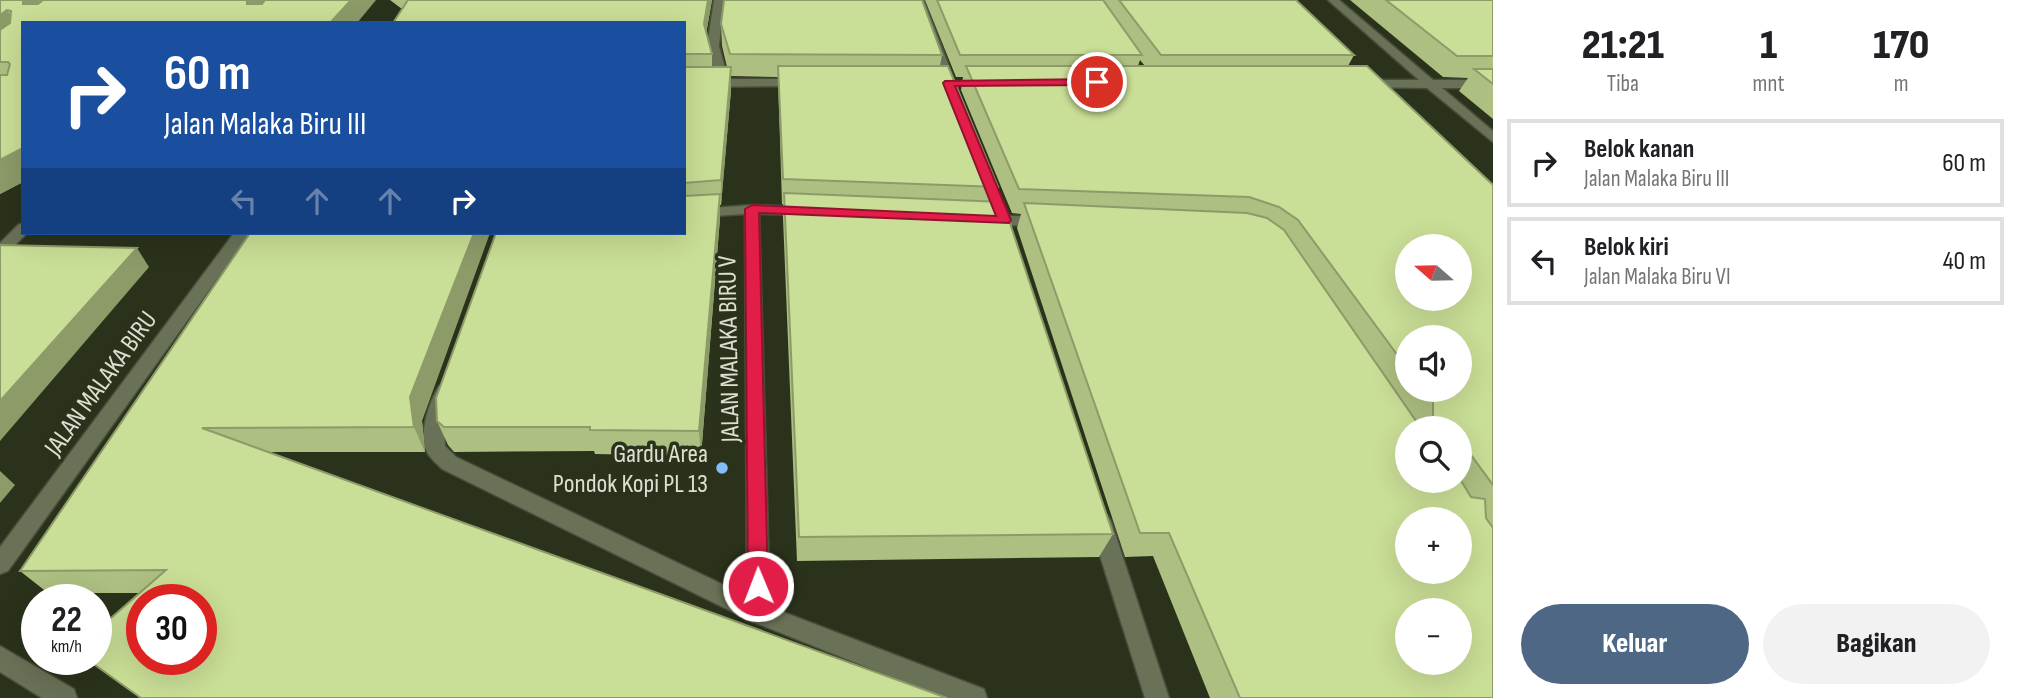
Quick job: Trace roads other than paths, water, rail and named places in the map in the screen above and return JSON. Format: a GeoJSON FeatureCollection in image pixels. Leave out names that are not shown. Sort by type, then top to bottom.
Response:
{"type":"FeatureCollection","features":[{"type":"Feature","properties":{"kind":"street"},"geometry":{"type":"LineString","coordinates":[[719,0],[713,46],[723,83]]}},
{"type":"Feature","properties":{"kind":"street"},"geometry":{"type":"LineString","coordinates":[[919,0],[959,108]]}},
{"type":"Feature","properties":{"kind":"street"},"geometry":{"type":"LineString","coordinates":[[1334,0],[1493,138]]}},
{"type":"Feature","properties":{"kind":"street"},"geometry":{"type":"LineString","coordinates":[[1372,79],[1396,102]]}},
{"type":"Feature","properties":{"kind":"street"},"geometry":{"type":"LineString","coordinates":[[1349,84],[1372,79],[1493,84]]}},
{"type":"Feature","properties":{"kind":"street"},"geometry":{"type":"LineString","coordinates":[[686,83],[816,83]]}},
{"type":"Feature","properties":{"kind":"street"},"geometry":{"type":"LineString","coordinates":[[686,214],[752,209],[818,212]]}},
{"type":"Feature","properties":{"kind":"street","name":"JALAN MALAKA BIRU V"},"geometry":{"type":"LineString","coordinates":[[752,209],[758,613]]}},
{"type":"Feature","properties":{"kind":"street"},"geometry":{"type":"LineString","coordinates":[[964,219],[1060,222]]}},
{"type":"Feature","properties":{"kind":"street"},"geometry":{"type":"LineString","coordinates":[[0,232],[21,227]]}},
{"type":"Feature","properties":{"kind":"street"},"geometry":{"type":"LineString","coordinates":[[0,252],[21,228]]}},
{"type":"Feature","properties":{"kind":"street","name":"JALAN MALAKA BIRU"},"geometry":{"type":"LineString","coordinates":[[0,564],[241,235]]}},
{"type":"Feature","properties":{"kind":"street"},"geometry":{"type":"LineString","coordinates":[[452,372],[434,422],[435,449],[449,463],[758,613],[975,698]]}},
{"type":"Feature","properties":{"kind":"street"},"geometry":{"type":"LineString","coordinates":[[1093,499],[1157,698]]}},
{"type":"Feature","properties":{"kind":"street"},"geometry":{"type":"LineString","coordinates":[[0,659],[65,698]]}},
{"type":"Feature","properties":{"kind":"place","name":"Gardu Area Pondok Kopi PL 13"},"geometry":{"type":"Point","coordinates":[722,468]}}]}
